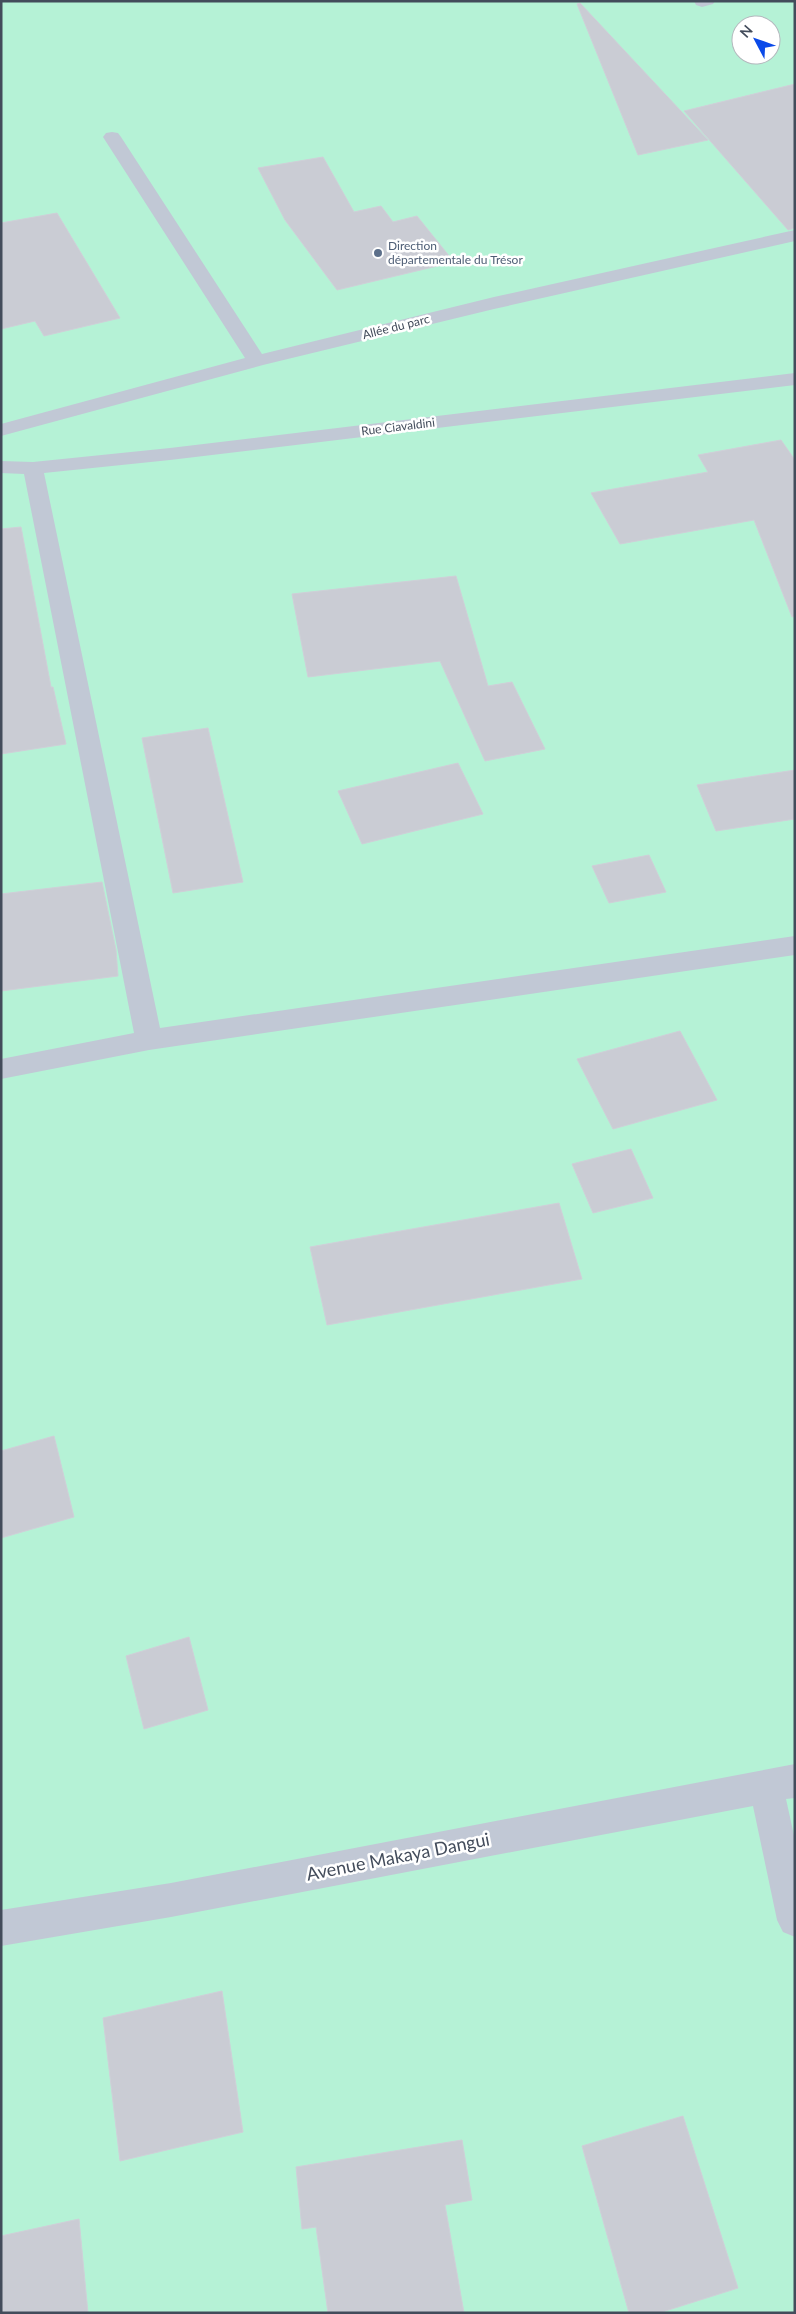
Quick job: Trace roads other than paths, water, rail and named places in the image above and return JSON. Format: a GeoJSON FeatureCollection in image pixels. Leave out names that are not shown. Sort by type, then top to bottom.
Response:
{"type":"FeatureCollection","features":[{"type":"Feature","properties":{"kind":"street"},"geometry":{"type":"LineString","coordinates":[[112,137],[257,361]]}},
{"type":"Feature","properties":{"kind":"street","name":"Allée du parc"},"geometry":{"type":"LineString","coordinates":[[1,430],[257,361],[494,303],[795,235]]}},
{"type":"Feature","properties":{"kind":"street","name":"Rue Ciavaldini"},"geometry":{"type":"LineString","coordinates":[[1,467],[33,468],[180,453],[795,379]]}},
{"type":"Feature","properties":{"kind":"street"},"geometry":{"type":"LineString","coordinates":[[33,468],[150,1040]]}},
{"type":"Feature","properties":{"kind":"street"},"geometry":{"type":"LineString","coordinates":[[1,1069],[150,1040],[795,945]]}},
{"type":"Feature","properties":{"kind":"street"},"geometry":{"type":"LineString","coordinates":[[780,1784],[795,1920]]}},
{"type":"Feature","properties":{"kind":"street","name":"Avenue Makaya Dangui"},"geometry":{"type":"LineString","coordinates":[[1,1928],[171,1900],[780,1784]]}},
{"type":"Feature","properties":{"kind":"place","name":"Direction départementale du Trésor"},"geometry":{"type":"Point","coordinates":[378,253]}}]}
